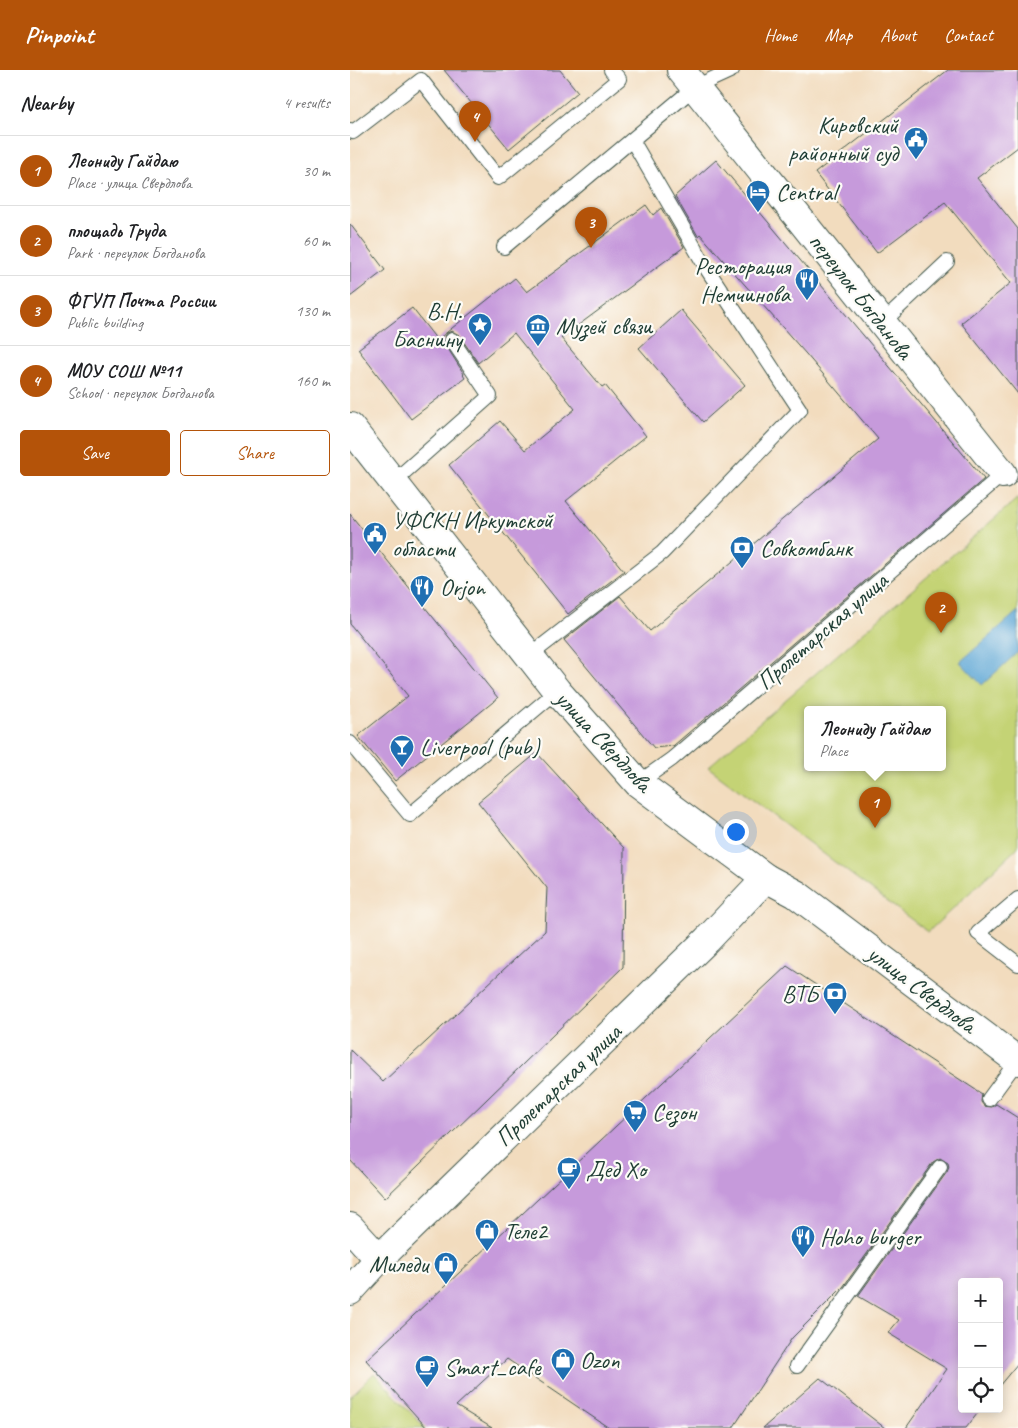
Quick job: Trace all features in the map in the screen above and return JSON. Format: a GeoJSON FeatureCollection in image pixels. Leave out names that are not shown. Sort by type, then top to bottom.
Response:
{"type":"FeatureCollection","features":[{"type":"Feature","properties":{"kind":"street","name":"переулок Богданова"},"geometry":{"type":"LineString","coordinates":[[688,78],[1003,474]]}},
{"type":"Feature","properties":{"kind":"street","name":"улица Свердлова"},"geometry":{"type":"LineString","coordinates":[[350,427],[557,691],[638,783],[766,878],[796,894],[1018,1061]]}},
{"type":"Feature","properties":{"kind":"street","name":"Пролетарская улица"},"geometry":{"type":"LineString","coordinates":[[350,1291],[379,1259],[707,940],[766,878]]}},
{"type":"Feature","properties":{"kind":"street"},"geometry":{"type":"LineString","coordinates":[[350,1227],[379,1259]]}},
{"type":"Feature","properties":{"kind":"lane"},"geometry":{"type":"LineString","coordinates":[[350,130],[353,132],[421,80],[498,178],[618,79],[611,70]]}},
{"type":"Feature","properties":{"kind":"lane"},"geometry":{"type":"LineString","coordinates":[[504,248],[632,140],[688,78],[732,70]]}},
{"type":"Feature","properties":{"kind":"lane"},"geometry":{"type":"LineString","coordinates":[[529,656],[662,553],[800,410],[707,269],[632,140]]}},
{"type":"Feature","properties":{"kind":"lane"},"geometry":{"type":"LineString","coordinates":[[882,322],[947,262]]}},
{"type":"Feature","properties":{"kind":"lane"},"geometry":{"type":"LineString","coordinates":[[394,482],[490,396],[452,340]]}},
{"type":"Feature","properties":{"kind":"lane","name":"Пролетарская улица"},"geometry":{"type":"LineString","coordinates":[[638,783],[672,759],[1003,474]]}},
{"type":"Feature","properties":{"kind":"lane"},"geometry":{"type":"LineString","coordinates":[[350,743],[410,815],[557,691]]}},
{"type":"Feature","properties":{"kind":"lane"},"geometry":{"type":"LineString","coordinates":[[1018,900],[978,933],[1018,964]]}},
{"type":"Feature","properties":{"kind":"lane"},"geometry":{"type":"LineString","coordinates":[[989,1099],[1018,1061]]}},
{"type":"Feature","properties":{"kind":"lane"},"geometry":{"type":"LineString","coordinates":[[797,1366],[940,1167]]}},
{"type":"Feature","properties":{"kind":"green space"},"geometry":{"type":"Polygon","coordinates":[[[1018,498],[1018,847],[928,932],[708,767],[1018,498]]]}},
{"type":"Feature","properties":{"kind":"green space"},"geometry":{"type":"Polygon","coordinates":[[[374,1373],[425,1428],[350,1428],[350,1397],[374,1373]]]}},
{"type":"Feature","properties":{"kind":"water"},"geometry":{"type":"Polygon","coordinates":[[[1018,611],[1018,652],[982,685],[960,662],[1018,611]]]}},
{"type":"Feature","properties":{"kind":"building"},"geometry":{"type":"Polygon","coordinates":[[[444,70],[560,70],[578,92],[509,149],[444,70]]]}},
{"type":"Feature","properties":{"kind":"building","name":"Кировский районный суд"},"geometry":{"type":"Polygon","coordinates":[[[948,70],[1018,70],[1018,147],[977,178],[1018,229],[1018,394],[961,323],[1011,283],[945,202],[877,253],[815,173],[948,70]]]}},
{"type":"Feature","properties":{"kind":"building"},"geometry":{"type":"Polygon","coordinates":[[[716,160],[984,479],[673,746],[654,748],[564,640],[620,596],[650,631],[878,439],[700,234],[698,236],[675,196],[716,160]]]}},
{"type":"Feature","properties":{"kind":"building"},"geometry":{"type":"Polygon","coordinates":[[[646,205],[653,215],[661,208],[684,247],[561,338],[602,387],[605,385],[646,436],[566,501],[624,571],[568,614],[449,465],[500,421],[525,450],[575,409],[514,333],[478,363],[459,335],[452,331],[447,333],[443,340],[465,378],[411,419],[358,349],[412,308],[437,340],[515,278],[527,292],[646,205]]]}},
{"type":"Feature","properties":{"kind":"building"},"geometry":{"type":"Polygon","coordinates":[[[350,224],[385,270],[350,297],[350,224]]]}},
{"type":"Feature","properties":{"kind":"building"},"geometry":{"type":"Polygon","coordinates":[[[681,310],[745,385],[703,422],[639,348],[681,310]]]}},
{"type":"Feature","properties":{"kind":"building"},"geometry":{"type":"Polygon","coordinates":[[[350,514],[498,698],[395,781],[358,736],[408,696],[350,624],[350,514]]]}},
{"type":"Feature","properties":{"kind":"building"},"geometry":{"type":"Polygon","coordinates":[[[537,753],[624,848],[623,967],[385,1198],[350,1160],[350,1050],[383,1082],[545,931],[547,888],[478,802],[537,753]]]}},
{"type":"Feature","properties":{"kind":"building"},"geometry":{"type":"Polygon","coordinates":[[[787,966],[982,1094],[981,1102],[984,1106],[992,1107],[996,1104],[1018,1118],[1018,1363],[1003,1381],[1003,1278],[958,1278],[958,1413],[978,1413],[966,1428],[906,1428],[947,1369],[888,1333],[899,1320],[858,1296],[947,1172],[948,1163],[940,1158],[933,1162],[843,1287],[792,1338],[733,1428],[609,1428],[507,1359],[456,1406],[492,1428],[427,1428],[366,1360],[787,966]]]}},
{"type":"Feature","properties":{"kind":"building"},"geometry":{"type":"Polygon","coordinates":[[[820,1378],[885,1428],[763,1428],[820,1378]]]}},
{"type":"Feature","properties":{"kind":"place","name":"МОУ СОШ №11"},"geometry":{"type":"Point","coordinates":[475,142]}},
{"type":"Feature","properties":{"kind":"place","name":"Кировский районный суд"},"geometry":{"type":"Point","coordinates":[916,160]}},
{"type":"Feature","properties":{"kind":"place","name":"Central"},"geometry":{"type":"Point","coordinates":[758,213]}},
{"type":"Feature","properties":{"kind":"place","name":"ФГУП Почта России"},"geometry":{"type":"Point","coordinates":[591,248]}},
{"type":"Feature","properties":{"kind":"place","name":"Ресторация Немчинова"},"geometry":{"type":"Point","coordinates":[807,301]}},
{"type":"Feature","properties":{"kind":"place","name":"В.Н. Баснину"},"geometry":{"type":"Point","coordinates":[480,346]}},
{"type":"Feature","properties":{"kind":"place","name":"Музей связи"},"geometry":{"type":"Point","coordinates":[538,347]}},
{"type":"Feature","properties":{"kind":"place","name":"УФСКН Иркутской области"},"geometry":{"type":"Point","coordinates":[375,555]}},
{"type":"Feature","properties":{"kind":"place","name":"Совкомбанк"},"geometry":{"type":"Point","coordinates":[742,569]}},
{"type":"Feature","properties":{"kind":"place","name":"Orjon"},"geometry":{"type":"Point","coordinates":[422,608]}},
{"type":"Feature","properties":{"kind":"place","name":"площадь Труда"},"geometry":{"type":"Point","coordinates":[941,633]}},
{"type":"Feature","properties":{"kind":"place","name":"Liverpool (pub)"},"geometry":{"type":"Point","coordinates":[402,768]}},
{"type":"Feature","properties":{"kind":"place","name":"Леониду Гайдаю"},"geometry":{"type":"Point","coordinates":[875,828]}},
{"type":"Feature","properties":{"kind":"place","name":"ВТБ"},"geometry":{"type":"Point","coordinates":[835,1015]}},
{"type":"Feature","properties":{"kind":"place","name":"Сезон"},"geometry":{"type":"Point","coordinates":[635,1133]}},
{"type":"Feature","properties":{"kind":"place","name":"Дед Хо"},"geometry":{"type":"Point","coordinates":[569,1190]}},
{"type":"Feature","properties":{"kind":"place","name":"Теле2"},"geometry":{"type":"Point","coordinates":[487,1252]}},
{"type":"Feature","properties":{"kind":"place","name":"Hoho burger"},"geometry":{"type":"Point","coordinates":[803,1258]}},
{"type":"Feature","properties":{"kind":"place","name":"Миледи"},"geometry":{"type":"Point","coordinates":[446,1285]}},
{"type":"Feature","properties":{"kind":"place","name":"Ozon"},"geometry":{"type":"Point","coordinates":[563,1381]}},
{"type":"Feature","properties":{"kind":"place","name":"Smart_cafe"},"geometry":{"type":"Point","coordinates":[427,1388]}}]}
